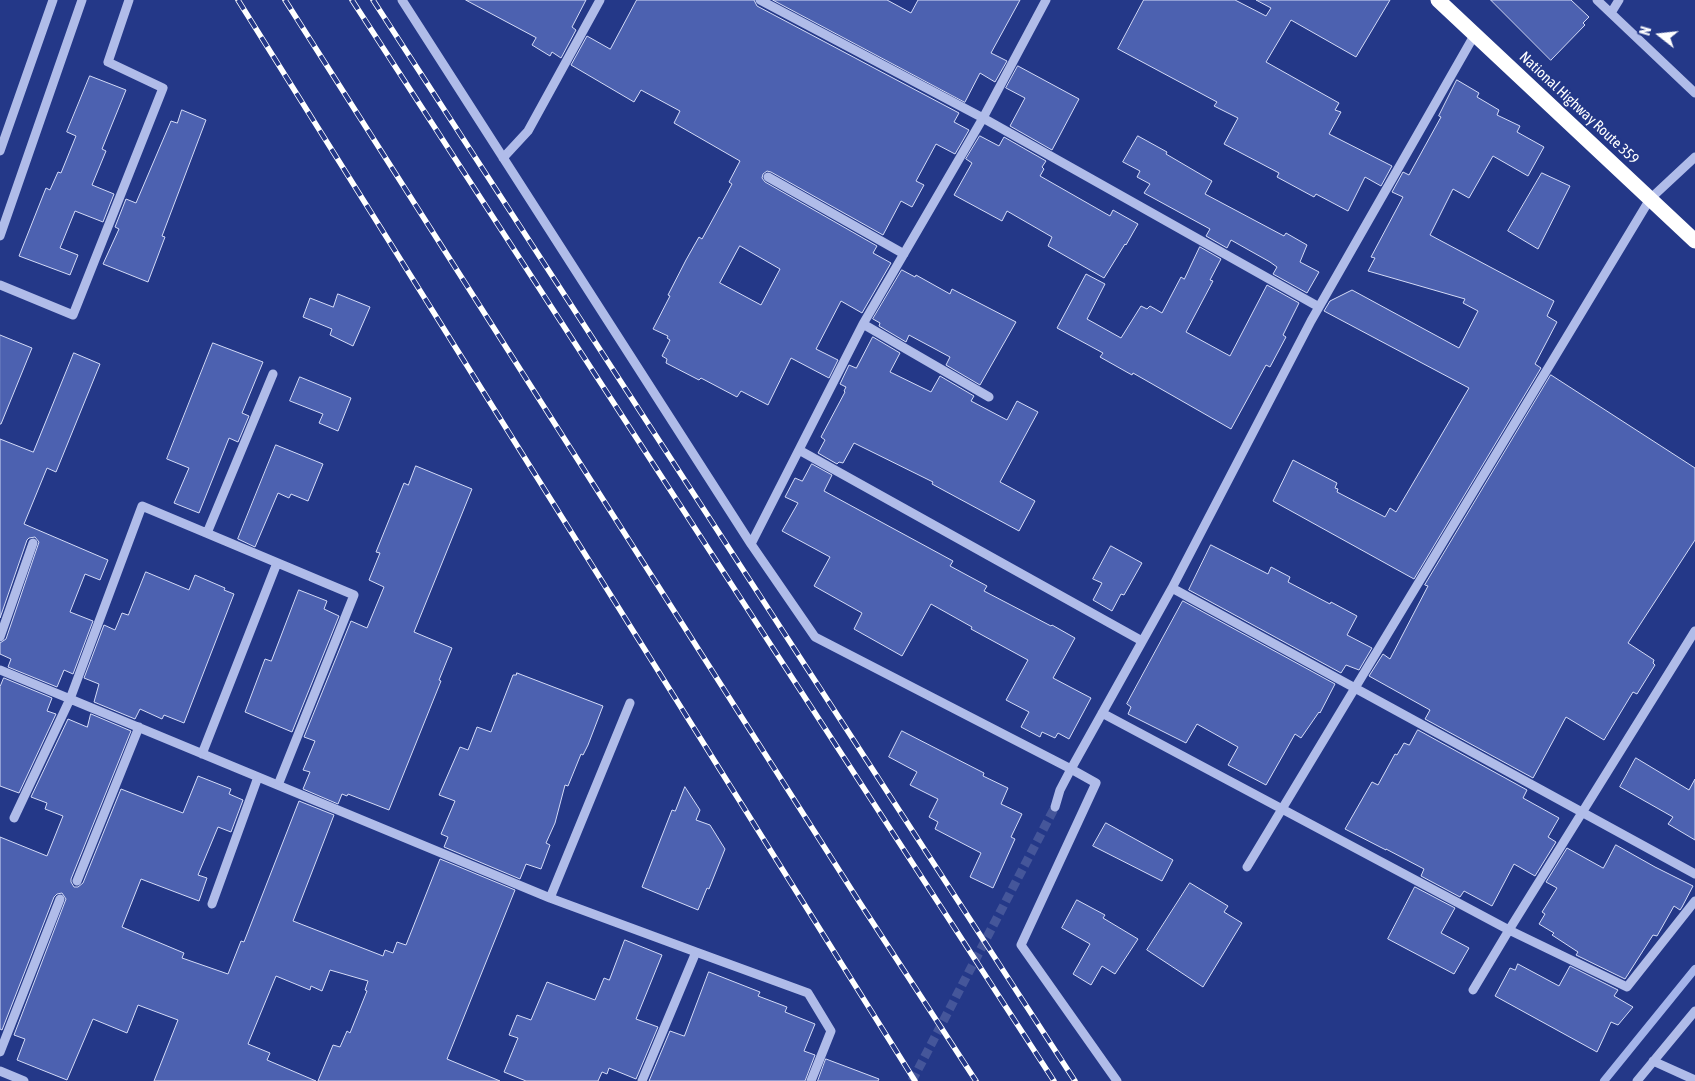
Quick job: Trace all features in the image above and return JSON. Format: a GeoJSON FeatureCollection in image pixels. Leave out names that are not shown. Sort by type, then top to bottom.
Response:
{"type":"FeatureCollection","features":[{"type":"Feature","properties":{"kind":"highway","name":"National Highway Route 359"},"geometry":{"type":"LineString","coordinates":[[1438,0],[1695,241]]}},
{"type":"Feature","properties":{"kind":"street"},"geometry":{"type":"LineString","coordinates":[[0,151],[53,0]]}},
{"type":"Feature","properties":{"kind":"street"},"geometry":{"type":"LineString","coordinates":[[0,236],[82,0]]}},
{"type":"Feature","properties":{"kind":"street"},"geometry":{"type":"LineString","coordinates":[[0,285],[74,315],[163,88],[108,62],[130,0]]}},
{"type":"Feature","properties":{"kind":"street"},"geometry":{"type":"LineString","coordinates":[[402,0],[751,544],[816,637],[1096,783],[1021,945],[1117,1081]]}},
{"type":"Feature","properties":{"kind":"street"},"geometry":{"type":"LineString","coordinates":[[504,158],[528,132],[600,0]]}},
{"type":"Feature","properties":{"kind":"street"},"geometry":{"type":"LineString","coordinates":[[760,0],[983,118],[1319,307]]}},
{"type":"Feature","properties":{"kind":"street"},"geometry":{"type":"LineString","coordinates":[[751,544],[863,324],[983,118],[1046,0]]}},
{"type":"Feature","properties":{"kind":"street"},"geometry":{"type":"LineString","coordinates":[[1597,0],[1695,93]]}},
{"type":"Feature","properties":{"kind":"street"},"geometry":{"type":"LineString","coordinates":[[1611,13],[1618,0]]}},
{"type":"Feature","properties":{"kind":"street"},"geometry":{"type":"LineString","coordinates":[[1054,807],[1071,769],[1172,588],[1319,307],[1474,34]]}},
{"type":"Feature","properties":{"kind":"street"},"geometry":{"type":"LineString","coordinates":[[1247,867],[1650,199],[1695,157]]}},
{"type":"Feature","properties":{"kind":"street"},"geometry":{"type":"LineString","coordinates":[[768,177],[904,254]]}},
{"type":"Feature","properties":{"kind":"street"},"geometry":{"type":"LineString","coordinates":[[863,324],[989,397]]}},
{"type":"Feature","properties":{"kind":"street"},"geometry":{"type":"LineString","coordinates":[[207,533],[273,374]]}},
{"type":"Feature","properties":{"kind":"street"},"geometry":{"type":"LineString","coordinates":[[799,450],[1142,641]]}},
{"type":"Feature","properties":{"kind":"street"},"geometry":{"type":"LineString","coordinates":[[14,818],[70,699],[142,506],[354,595],[278,785]]}},
{"type":"Feature","properties":{"kind":"street"},"geometry":{"type":"LineString","coordinates":[[0,637],[33,543]]}},
{"type":"Feature","properties":{"kind":"street"},"geometry":{"type":"LineString","coordinates":[[202,754],[277,563]]}},
{"type":"Feature","properties":{"kind":"street"},"geometry":{"type":"LineString","coordinates":[[1172,588],[1695,874]]}},
{"type":"Feature","properties":{"kind":"street"},"geometry":{"type":"LineString","coordinates":[[1473,990],[1695,630]]}},
{"type":"Feature","properties":{"kind":"street"},"geometry":{"type":"LineString","coordinates":[[0,670],[550,898],[808,993],[831,1031],[811,1081]]}},
{"type":"Feature","properties":{"kind":"street"},"geometry":{"type":"LineString","coordinates":[[550,898],[630,703]]}},
{"type":"Feature","properties":{"kind":"street"},"geometry":{"type":"LineString","coordinates":[[1102,713],[1509,930],[1627,987],[1695,902]]}},
{"type":"Feature","properties":{"kind":"street"},"geometry":{"type":"LineString","coordinates":[[77,881],[139,727]]}},
{"type":"Feature","properties":{"kind":"street"},"geometry":{"type":"LineString","coordinates":[[212,904],[258,777]]}},
{"type":"Feature","properties":{"kind":"street"},"geometry":{"type":"LineString","coordinates":[[0,1052],[60,899]]}},
{"type":"Feature","properties":{"kind":"street"},"geometry":{"type":"LineString","coordinates":[[642,1081],[696,952]]}},
{"type":"Feature","properties":{"kind":"street"},"geometry":{"type":"LineString","coordinates":[[1637,1081],[1695,1011]]}},
{"type":"Feature","properties":{"kind":"street"},"geometry":{"type":"LineString","coordinates":[[1653,1062],[1695,1080]]}},
{"type":"Feature","properties":{"kind":"street"},"geometry":{"type":"LineString","coordinates":[[0,1071],[24,1081]]}},
{"type":"Feature","properties":{"kind":"building"},"geometry":{"type":"Polygon","coordinates":[[[466,0],[586,0],[572,27],[576,30],[561,58],[552,52],[550,56],[532,45],[536,38],[466,0]]]}},
{"type":"Feature","properties":{"kind":"building"},"geometry":{"type":"Polygon","coordinates":[[[637,0],[754,0],[757,6],[959,113],[954,122],[969,130],[955,154],[936,144],[916,181],[924,185],[912,207],[901,201],[883,235],[771,172],[767,171],[763,174],[762,178],[765,182],[877,246],[873,253],[891,263],[862,313],[841,301],[816,349],[838,360],[829,378],[791,358],[768,405],[741,391],[737,397],[701,378],[699,380],[666,363],[667,359],[662,356],[670,340],[667,338],[668,336],[653,329],[686,260],[699,237],[702,239],[732,184],[729,182],[740,161],[674,123],[680,111],[641,90],[634,102],[571,65],[587,36],[610,49],[637,0]],[[740,246],[720,283],[761,305],[780,269],[740,246]]]}},
{"type":"Feature","properties":{"kind":"building"},"geometry":{"type":"Polygon","coordinates":[[[773,0],[887,0],[911,13],[918,0],[1020,0],[991,53],[1007,61],[995,82],[980,73],[965,102],[773,0]]]}},
{"type":"Feature","properties":{"kind":"building"},"geometry":{"type":"Polygon","coordinates":[[[1144,0],[1235,0],[1266,16],[1271,8],[1256,0],[1390,0],[1356,57],[1291,20],[1266,62],[1339,103],[1335,110],[1341,112],[1329,134],[1392,166],[1381,186],[1365,177],[1348,211],[1316,194],[1314,197],[1277,177],[1279,173],[1224,144],[1238,118],[1214,106],[1217,102],[1118,49],[1144,0]]]}},
{"type":"Feature","properties":{"kind":"building"},"geometry":{"type":"Polygon","coordinates":[[[1491,0],[1571,0],[1589,17],[1583,23],[1585,25],[1551,60],[1491,0]]]}},
{"type":"Feature","properties":{"kind":"building"},"geometry":{"type":"Polygon","coordinates":[[[1018,66],[1079,99],[1052,150],[1010,126],[1025,98],[1006,88],[1018,66]]]}},
{"type":"Feature","properties":{"kind":"building"},"geometry":{"type":"Polygon","coordinates":[[[90,76],[126,90],[102,149],[106,151],[92,185],[114,194],[103,222],[75,211],[60,248],[78,255],[70,275],[19,256],[46,188],[50,190],[58,172],[61,173],[76,136],[67,132],[90,76]]]}},
{"type":"Feature","properties":{"kind":"building"},"geometry":{"type":"Polygon","coordinates":[[[1457,80],[1479,93],[1477,97],[1499,110],[1497,115],[1520,126],[1517,132],[1544,147],[1528,176],[1493,156],[1469,198],[1453,189],[1430,235],[1554,301],[1547,316],[1557,322],[1535,364],[1541,368],[1414,579],[1273,501],[1293,460],[1337,483],[1335,488],[1338,489],[1337,492],[1385,517],[1390,508],[1396,512],[1469,388],[1324,311],[1330,301],[1352,290],[1459,348],[1478,311],[1463,303],[1465,299],[1368,271],[1375,258],[1371,257],[1403,197],[1392,192],[1403,172],[1409,175],[1441,117],[1439,116],[1457,80]]]}},
{"type":"Feature","properties":{"kind":"building"},"geometry":{"type":"Polygon","coordinates":[[[182,110],[206,120],[162,236],[165,237],[148,282],[103,264],[119,229],[115,227],[126,199],[136,203],[171,121],[177,123],[182,110]]]}},
{"type":"Feature","properties":{"kind":"building"},"geometry":{"type":"Polygon","coordinates":[[[980,136],[999,146],[1004,137],[1046,161],[1040,176],[1110,216],[1113,210],[1138,224],[1104,278],[1048,246],[1052,237],[1007,211],[1002,221],[954,195],[972,163],[966,159],[980,136]]]}},
{"type":"Feature","properties":{"kind":"building"},"geometry":{"type":"Polygon","coordinates":[[[1138,136],[1212,181],[1205,194],[1284,236],[1286,233],[1307,245],[1300,262],[1319,272],[1307,293],[1273,274],[1277,267],[1270,262],[1231,240],[1227,248],[1206,236],[1210,229],[1144,193],[1150,184],[1137,177],[1140,171],[1123,162],[1138,136]]]}},
{"type":"Feature","properties":{"kind":"building"},"geometry":{"type":"Polygon","coordinates":[[[1542,173],[1570,186],[1538,249],[1508,231],[1542,173]]]}},
{"type":"Feature","properties":{"kind":"building"},"geometry":{"type":"Polygon","coordinates":[[[1200,247],[1221,259],[1210,280],[1213,281],[1186,332],[1230,356],[1267,285],[1299,303],[1283,335],[1286,337],[1270,367],[1266,365],[1231,429],[1133,373],[1132,375],[1100,357],[1103,353],[1057,328],[1086,274],[1105,284],[1087,319],[1121,338],[1141,306],[1147,309],[1150,306],[1162,313],[1181,277],[1184,279],[1200,247]]]}},
{"type":"Feature","properties":{"kind":"building"},"geometry":{"type":"Polygon","coordinates":[[[902,270],[915,277],[916,275],[950,294],[952,289],[1016,322],[980,385],[946,365],[950,357],[909,335],[906,342],[879,326],[880,323],[873,319],[902,270]]]}},
{"type":"Feature","properties":{"kind":"building"},"geometry":{"type":"Polygon","coordinates":[[[338,294],[370,307],[353,346],[330,335],[332,329],[303,317],[310,298],[333,307],[338,294]]]}},
{"type":"Feature","properties":{"kind":"building"},"geometry":{"type":"Polygon","coordinates":[[[0,335],[32,348],[1,424],[0,424],[0,335]]]}},
{"type":"Feature","properties":{"kind":"building"},"geometry":{"type":"Polygon","coordinates":[[[873,337],[900,353],[890,372],[931,392],[940,376],[974,396],[971,401],[1007,420],[1017,401],[1038,412],[1000,482],[1035,501],[1019,531],[932,484],[933,482],[854,443],[843,463],[839,462],[837,464],[818,453],[825,440],[821,437],[845,392],[846,387],[840,384],[849,365],[856,368],[873,337]]]}},
{"type":"Feature","properties":{"kind":"building"},"geometry":{"type":"Polygon","coordinates":[[[213,343],[263,362],[242,413],[249,416],[238,442],[229,438],[199,513],[174,503],[189,468],[167,459],[213,343]]]}},
{"type":"Feature","properties":{"kind":"building"},"geometry":{"type":"Polygon","coordinates":[[[74,353],[100,364],[56,472],[47,468],[24,524],[108,560],[100,580],[85,574],[70,612],[93,621],[73,674],[64,670],[57,687],[8,667],[11,659],[0,654],[0,643],[6,639],[39,542],[35,537],[27,540],[0,618],[0,439],[33,452],[74,353]]]}},
{"type":"Feature","properties":{"kind":"building"},"geometry":{"type":"Polygon","coordinates":[[[1551,375],[1695,468],[1695,540],[1628,643],[1654,660],[1653,663],[1655,665],[1637,694],[1633,692],[1604,740],[1566,717],[1533,778],[1425,719],[1430,710],[1369,676],[1383,654],[1390,659],[1428,586],[1425,585],[1551,375]]]}},
{"type":"Feature","properties":{"kind":"building"},"geometry":{"type":"Polygon","coordinates":[[[300,377],[351,398],[338,431],[319,423],[323,414],[290,401],[300,377]]]}},
{"type":"Feature","properties":{"kind":"building"},"geometry":{"type":"Polygon","coordinates":[[[276,445],[323,464],[308,501],[291,494],[289,498],[278,493],[255,547],[238,539],[276,445]]]}},
{"type":"Feature","properties":{"kind":"building"},"geometry":{"type":"Polygon","coordinates":[[[812,464],[832,475],[824,491],[953,561],[950,566],[987,586],[984,591],[1075,638],[1053,678],[1091,698],[1069,739],[1058,733],[1055,738],[1042,732],[1040,737],[1021,727],[1029,712],[1006,700],[1028,660],[971,629],[972,627],[931,604],[902,656],[854,629],[862,613],[814,586],[830,557],[782,531],[798,503],[785,497],[795,478],[802,481],[812,464]]]}},
{"type":"Feature","properties":{"kind":"building"},"geometry":{"type":"Polygon","coordinates":[[[416,466],[472,489],[414,632],[452,648],[439,680],[441,681],[389,810],[348,794],[347,796],[342,794],[338,804],[303,789],[310,772],[303,770],[315,741],[304,737],[351,621],[367,628],[384,587],[369,580],[380,553],[376,552],[404,483],[408,485],[416,466]]]}},
{"type":"Feature","properties":{"kind":"building"},"geometry":{"type":"Polygon","coordinates":[[[1211,545],[1268,574],[1271,567],[1290,577],[1288,582],[1357,616],[1347,635],[1372,648],[1359,670],[1346,665],[1341,673],[1189,590],[1211,545]]]}},
{"type":"Feature","properties":{"kind":"building"},"geometry":{"type":"Polygon","coordinates":[[[1111,546],[1142,563],[1124,595],[1121,594],[1112,611],[1093,600],[1102,583],[1093,579],[1111,546]]]}},
{"type":"Feature","properties":{"kind":"building"},"geometry":{"type":"Polygon","coordinates":[[[146,572],[189,590],[195,575],[234,594],[184,723],[164,715],[162,719],[140,709],[135,719],[94,702],[99,684],[84,678],[104,625],[115,630],[122,613],[128,615],[146,572]]]}},
{"type":"Feature","properties":{"kind":"building"},"geometry":{"type":"Polygon","coordinates":[[[299,590],[327,601],[324,609],[339,616],[292,732],[245,712],[265,659],[271,661],[299,590]]]}},
{"type":"Feature","properties":{"kind":"building"},"geometry":{"type":"Polygon","coordinates":[[[1183,601],[1335,684],[1320,713],[1301,738],[1295,734],[1266,785],[1228,765],[1238,747],[1197,724],[1186,743],[1128,714],[1131,707],[1127,704],[1183,601]]]}},
{"type":"Feature","properties":{"kind":"building"},"geometry":{"type":"Polygon","coordinates":[[[517,673],[603,706],[588,745],[583,755],[581,754],[568,786],[565,785],[555,823],[546,843],[550,845],[541,869],[526,864],[520,879],[444,847],[448,837],[441,834],[455,801],[439,795],[460,747],[468,750],[477,727],[491,732],[513,675],[517,673]]]}},
{"type":"Feature","properties":{"kind":"building"},"geometry":{"type":"Polygon","coordinates":[[[4,678],[52,698],[47,711],[56,714],[19,793],[0,786],[0,687],[4,678]]]}},
{"type":"Feature","properties":{"kind":"building"},"geometry":{"type":"Polygon","coordinates":[[[91,714],[131,731],[71,879],[74,887],[78,887],[83,883],[121,789],[183,813],[198,776],[231,789],[229,794],[243,800],[231,832],[218,827],[198,875],[207,878],[199,901],[141,879],[122,927],[184,953],[182,958],[228,974],[241,941],[244,942],[299,801],[334,815],[293,921],[383,956],[385,950],[393,953],[397,942],[406,945],[440,859],[515,890],[447,1059],[500,1081],[318,1081],[333,1045],[340,1047],[347,1031],[350,1033],[367,991],[365,990],[368,981],[330,970],[322,991],[311,986],[310,990],[276,976],[248,1044],[270,1053],[267,1060],[316,1081],[154,1081],[178,1020],[138,1005],[127,1033],[93,1019],[67,1080],[17,1060],[25,1039],[14,1035],[66,899],[62,893],[54,897],[2,1030],[0,1029],[0,837],[47,856],[63,816],[45,809],[47,803],[31,797],[68,719],[87,727],[91,714]]]}},
{"type":"Feature","properties":{"kind":"building"},"geometry":{"type":"Polygon","coordinates":[[[1418,730],[1527,790],[1523,798],[1559,818],[1548,837],[1556,842],[1535,876],[1514,864],[1492,906],[1464,891],[1460,897],[1421,876],[1424,869],[1345,829],[1372,782],[1378,785],[1395,754],[1397,755],[1404,743],[1409,745],[1418,730]]]}},
{"type":"Feature","properties":{"kind":"building"},"geometry":{"type":"Polygon","coordinates":[[[902,731],[984,773],[983,776],[1008,788],[1001,804],[1022,814],[1011,837],[1015,839],[993,888],[970,877],[981,853],[935,829],[938,822],[929,817],[938,799],[910,785],[917,772],[889,757],[902,731]]]}},
{"type":"Feature","properties":{"kind":"building"},"geometry":{"type":"Polygon","coordinates":[[[1636,758],[1689,790],[1695,779],[1695,840],[1668,824],[1673,817],[1620,787],[1636,758]]]}},
{"type":"Feature","properties":{"kind":"building"},"geometry":{"type":"Polygon","coordinates":[[[685,787],[700,810],[696,820],[710,825],[725,849],[709,889],[707,888],[698,910],[642,887],[672,810],[675,811],[685,787]]]}},
{"type":"Feature","properties":{"kind":"building"},"geometry":{"type":"Polygon","coordinates":[[[1106,823],[1173,860],[1162,881],[1093,846],[1106,823]]]}},
{"type":"Feature","properties":{"kind":"building"},"geometry":{"type":"Polygon","coordinates":[[[1616,845],[1693,886],[1680,910],[1674,906],[1657,936],[1653,935],[1625,979],[1576,955],[1578,952],[1539,924],[1545,914],[1542,912],[1557,888],[1546,882],[1567,848],[1603,868],[1616,845]]]}},
{"type":"Feature","properties":{"kind":"building"},"geometry":{"type":"Polygon","coordinates":[[[1190,883],[1228,906],[1224,912],[1242,923],[1203,987],[1147,950],[1190,883]]]}},
{"type":"Feature","properties":{"kind":"building"},"geometry":{"type":"Polygon","coordinates":[[[1415,887],[1455,908],[1441,933],[1469,948],[1454,974],[1388,939],[1415,887]]]}},
{"type":"Feature","properties":{"kind":"building"},"geometry":{"type":"Polygon","coordinates":[[[1077,900],[1105,915],[1103,918],[1138,939],[1115,974],[1102,966],[1091,985],[1073,974],[1090,944],[1062,928],[1077,900]]]}},
{"type":"Feature","properties":{"kind":"building"},"geometry":{"type":"Polygon","coordinates":[[[625,940],[662,955],[636,1019],[658,1027],[636,1079],[609,1068],[607,1074],[602,1072],[598,1081],[526,1081],[504,1072],[518,1038],[509,1035],[517,1015],[531,1020],[547,982],[595,1000],[604,978],[609,980],[625,940]]]}},
{"type":"Feature","properties":{"kind":"building"},"geometry":{"type":"Polygon","coordinates":[[[1518,964],[1559,986],[1570,966],[1618,990],[1614,996],[1633,1007],[1618,1025],[1611,1022],[1597,1052],[1495,996],[1510,968],[1515,970],[1518,964]]]}},
{"type":"Feature","properties":{"kind":"building"},"geometry":{"type":"Polygon","coordinates":[[[709,972],[760,992],[758,996],[787,1007],[785,1012],[815,1024],[804,1051],[815,1055],[805,1081],[649,1081],[670,1031],[684,1036],[709,972]]]}},
{"type":"Feature","properties":{"kind":"building"},"geometry":{"type":"Polygon","coordinates":[[[826,1059],[879,1079],[878,1081],[818,1081],[826,1059]]]}},
{"type":"Feature","properties":{"kind":"waterway"},"geometry":{"type":"LineString","coordinates":[[1604,1081],[1695,969]]}},
{"type":"Feature","properties":{"kind":"tunnel"},"geometry":{"type":"LineString","coordinates":[[912,1081],[1055,807]]}},
{"type":"Feature","properties":{"kind":"railway"},"geometry":{"type":"LineString","coordinates":[[238,0],[915,1081]]}},
{"type":"Feature","properties":{"kind":"railway"},"geometry":{"type":"LineString","coordinates":[[285,0],[860,903],[976,1081]]}},
{"type":"Feature","properties":{"kind":"railway"},"geometry":{"type":"LineString","coordinates":[[352,0],[1054,1081]]}},
{"type":"Feature","properties":{"kind":"railway"},"geometry":{"type":"LineString","coordinates":[[373,0],[1075,1081]]}}]}
